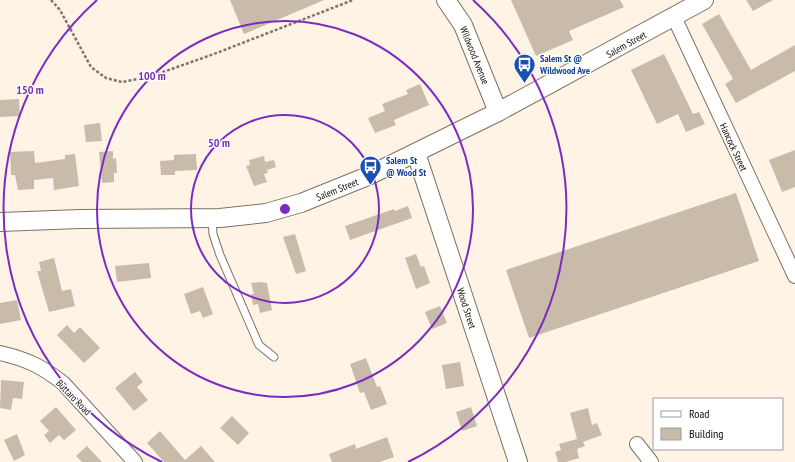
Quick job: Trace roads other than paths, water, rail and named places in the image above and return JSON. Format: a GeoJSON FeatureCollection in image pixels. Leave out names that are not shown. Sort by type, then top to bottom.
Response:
{"type":"FeatureCollection","features":[{"type":"Feature","properties":{"kind":"street","name":"Wildwood Avenue"},"geometry":{"type":"LineString","coordinates":[[446,0],[463,25],[498,112]]}},
{"type":"Feature","properties":{"kind":"street","name":"Salem Street"},"geometry":{"type":"LineString","coordinates":[[0,222],[80,219],[212,219],[266,213],[301,203],[362,179],[498,112],[704,0]]}},
{"type":"Feature","properties":{"kind":"street","name":"Hancock Street"},"geometry":{"type":"LineString","coordinates":[[674,17],[795,276]]}},
{"type":"Feature","properties":{"kind":"street","name":"Wood Street"},"geometry":{"type":"LineString","coordinates":[[416,153],[518,462]]}},
{"type":"Feature","properties":{"kind":"street","name":"Buttaro Road"},"geometry":{"type":"LineString","coordinates":[[0,354],[31,362],[50,373],[63,383],[135,462]]}},
{"type":"Feature","properties":{"kind":"street"},"geometry":{"type":"LineString","coordinates":[[637,444],[651,462]]}},
{"type":"Feature","properties":{"kind":"lane"},"geometry":{"type":"LineString","coordinates":[[212,219],[213,234],[220,255],[259,346],[274,356]]}},
{"type":"Feature","properties":{"kind":"place","name":"Salem St @ Wildwood Ave"},"geometry":{"type":"Point","coordinates":[524,84]}},
{"type":"Feature","properties":{"kind":"place","name":"Salem St @ Wood St"},"geometry":{"type":"Point","coordinates":[371,186]}}]}
